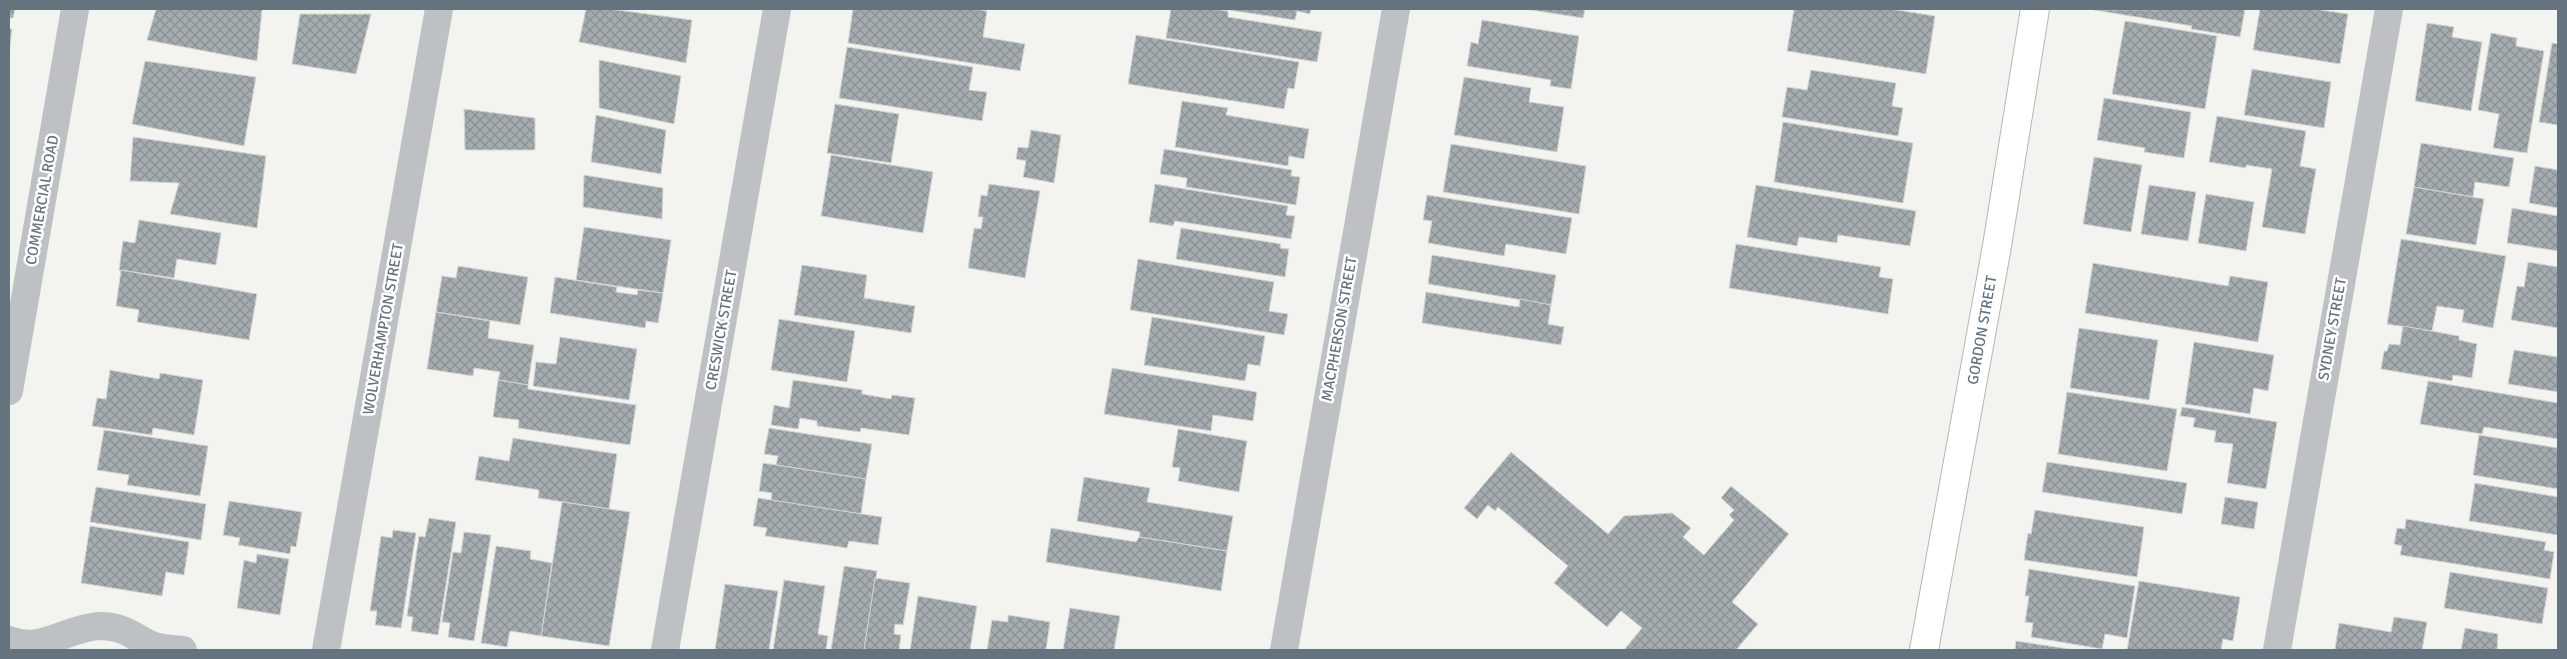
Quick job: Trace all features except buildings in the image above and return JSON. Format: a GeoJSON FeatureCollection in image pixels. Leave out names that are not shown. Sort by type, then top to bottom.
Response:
{"type":"FeatureCollection","features":[{"type":"Feature","properties":{"kind":"main road","name":"GORDON STREET"},"geometry":{"type":"LineString","coordinates":[[1924,650],[1997,246],[2035,9]]}},
{"type":"Feature","properties":{"kind":"street","name":"COMMERCIAL ROAD"},"geometry":{"type":"LineString","coordinates":[[9,392],[75,9]]}},
{"type":"Feature","properties":{"kind":"street","name":"WOLVERHAMPTON STREET"},"geometry":{"type":"LineString","coordinates":[[326,650],[439,9]]}},
{"type":"Feature","properties":{"kind":"street","name":"CRESWICK STREET"},"geometry":{"type":"LineString","coordinates":[[665,650],[777,9]]}},
{"type":"Feature","properties":{"kind":"street","name":"MACPHERSON STREET"},"geometry":{"type":"LineString","coordinates":[[1284,650],[1396,9]]}},
{"type":"Feature","properties":{"kind":"street","name":"SYDNEY STREET"},"geometry":{"type":"LineString","coordinates":[[2277,650],[2389,9]]}},
{"type":"Feature","properties":{"kind":"street"},"geometry":{"type":"LineString","coordinates":[[9,640],[26,645],[37,644],[85,628],[106,627],[130,632],[154,646],[183,650]]}}]}
